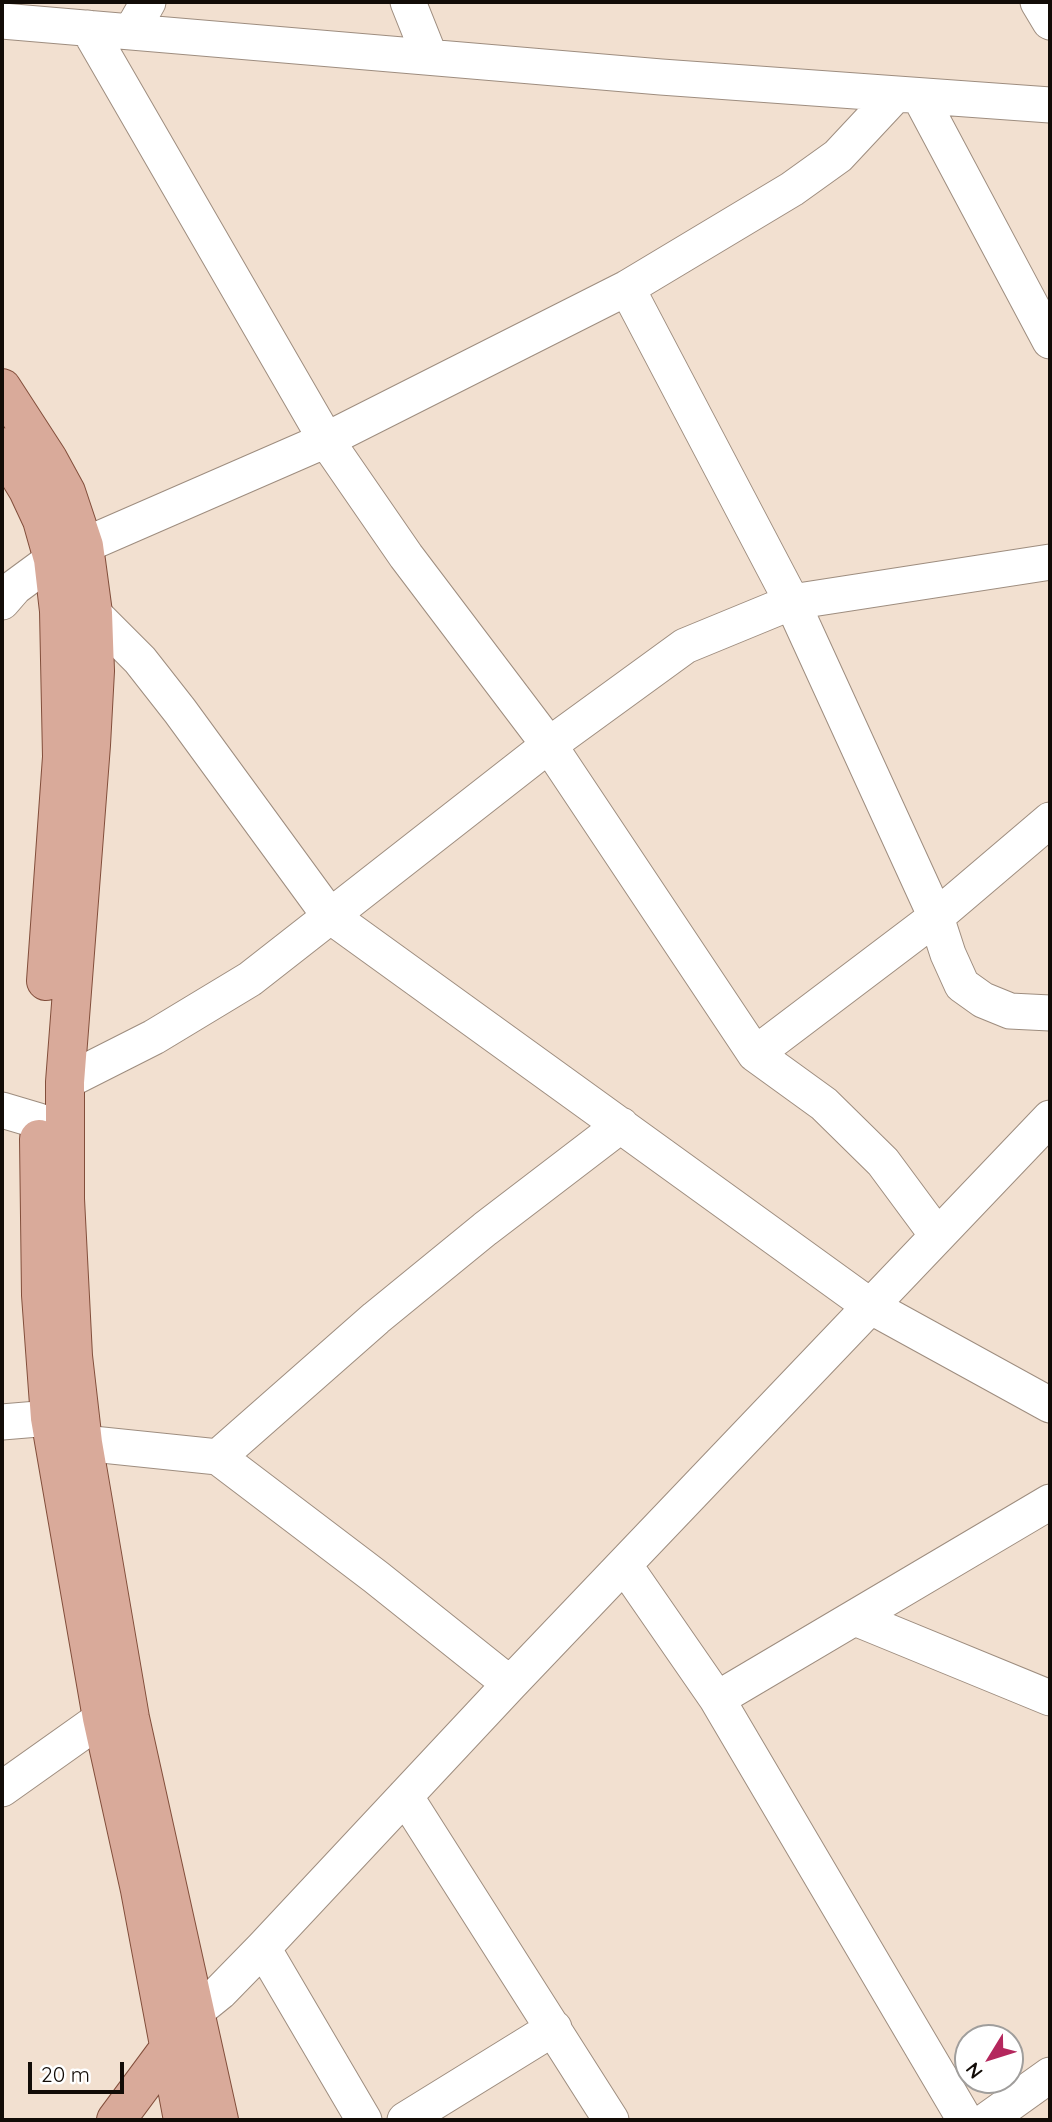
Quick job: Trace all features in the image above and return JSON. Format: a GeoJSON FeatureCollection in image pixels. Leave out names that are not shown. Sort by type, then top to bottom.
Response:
{"type":"FeatureCollection","features":[{"type":"Feature","properties":{"kind":"main road"},"geometry":{"type":"LineString","coordinates":[[2,388],[66,492],[68,552],[76,612],[95,671],[65,1082],[68,1266],[73,1356],[83,1443],[130,1718],[167,1879],[207,2003],[187,2051],[172,2110]]}},
{"type":"Feature","properties":{"kind":"main road"},"geometry":{"type":"LineString","coordinates":[[2,447],[28,490],[42,520],[68,552]]}},
{"type":"Feature","properties":{"kind":"main road"},"geometry":{"type":"LineString","coordinates":[[76,612],[62,757],[39,1121],[38,1205],[50,1418],[102,1718],[140,1890],[187,2051],[219,2120]]}},
{"type":"Feature","properties":{"kind":"main road"},"geometry":{"type":"LineString","coordinates":[[116,2120],[187,2051]]}},
{"type":"Feature","properties":{"kind":"street"},"geometry":{"type":"LineString","coordinates":[[131,32],[148,2]]}},
{"type":"Feature","properties":{"kind":"street"},"geometry":{"type":"LineString","coordinates":[[408,2],[430,57]]}},
{"type":"Feature","properties":{"kind":"street"},"geometry":{"type":"LineString","coordinates":[[1038,2],[1050,22]]}},
{"type":"Feature","properties":{"kind":"street"},"geometry":{"type":"LineString","coordinates":[[2,21],[907,96],[1050,105]]}},
{"type":"Feature","properties":{"kind":"street"},"geometry":{"type":"LineString","coordinates":[[88,28],[326,440],[406,556],[549,746],[755,1054],[824,1104],[883,1162],[937,1235]]}},
{"type":"Feature","properties":{"kind":"street"},"geometry":{"type":"LineString","coordinates":[[2,602],[15,587],[68,552],[326,440],[627,288],[792,189],[838,156],[907,96]]}},
{"type":"Feature","properties":{"kind":"street"},"geometry":{"type":"LineString","coordinates":[[907,96],[1050,341]]}},
{"type":"Feature","properties":{"kind":"street"},"geometry":{"type":"LineString","coordinates":[[627,288],[792,603],[936,917],[962,985],[983,1000],[1010,1011],[1050,1013]]}},
{"type":"Feature","properties":{"kind":"street"},"geometry":{"type":"LineString","coordinates":[[65,1082],[154,1037],[250,979],[549,746],[685,646],[792,603],[1050,562]]}},
{"type":"Feature","properties":{"kind":"street"},"geometry":{"type":"LineString","coordinates":[[76,612],[140,660],[329,915],[870,1306],[1050,1405]]}},
{"type":"Feature","properties":{"kind":"street"},"geometry":{"type":"LineString","coordinates":[[755,1054],[936,917],[1050,820]]}},
{"type":"Feature","properties":{"kind":"street"},"geometry":{"type":"LineString","coordinates":[[2,1111],[39,1121]]}},
{"type":"Feature","properties":{"kind":"street"},"geometry":{"type":"LineString","coordinates":[[207,2003],[263,1948],[510,1684],[1050,1118]]}},
{"type":"Feature","properties":{"kind":"street"},"geometry":{"type":"LineString","coordinates":[[218,1457],[376,1318],[485,1228],[621,1125]]}},
{"type":"Feature","properties":{"kind":"street"},"geometry":{"type":"LineString","coordinates":[[2,1422],[50,1418]]}},
{"type":"Feature","properties":{"kind":"street"},"geometry":{"type":"LineString","coordinates":[[83,1443],[218,1457],[376,1577],[510,1684]]}},
{"type":"Feature","properties":{"kind":"street"},"geometry":{"type":"LineString","coordinates":[[717,1699],[1050,1502]]}},
{"type":"Feature","properties":{"kind":"street"},"geometry":{"type":"LineString","coordinates":[[625,1566],[717,1699],[965,2120]]}},
{"type":"Feature","properties":{"kind":"street"},"geometry":{"type":"LineString","coordinates":[[855,1618],[1050,1698]]}},
{"type":"Feature","properties":{"kind":"street"},"geometry":{"type":"LineString","coordinates":[[2,1789],[102,1718]]}},
{"type":"Feature","properties":{"kind":"street"},"geometry":{"type":"LineString","coordinates":[[405,1796],[611,2120]]}},
{"type":"Feature","properties":{"kind":"street"},"geometry":{"type":"LineString","coordinates":[[263,1948],[364,2120]]}},
{"type":"Feature","properties":{"kind":"street"},"geometry":{"type":"LineString","coordinates":[[405,2120],[554,2028]]}},
{"type":"Feature","properties":{"kind":"street"},"geometry":{"type":"LineString","coordinates":[[987,2120],[1050,2075]]}}]}
